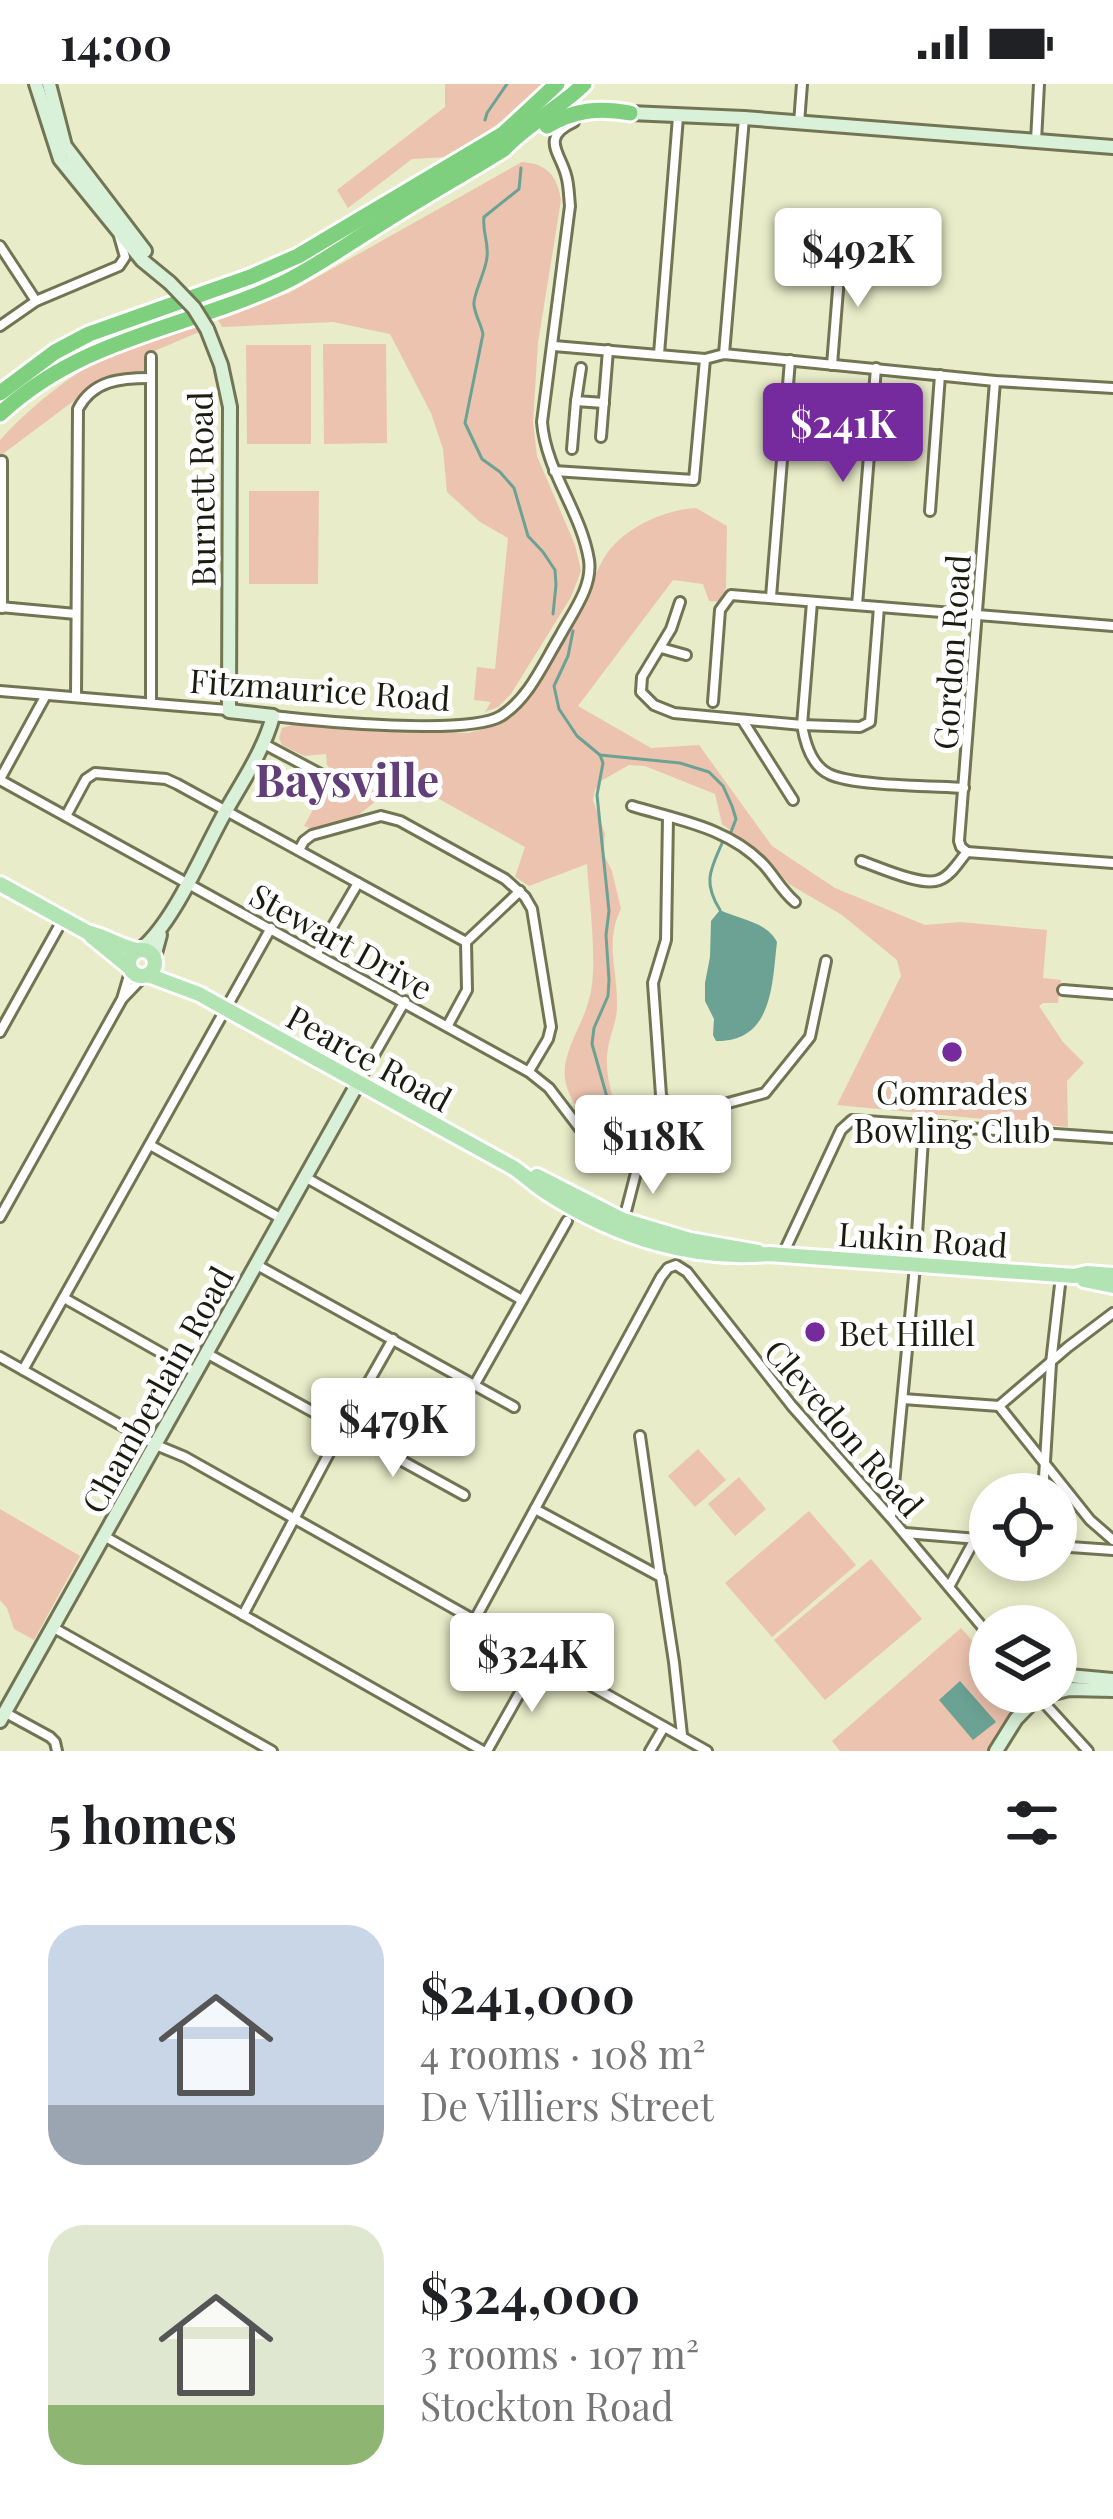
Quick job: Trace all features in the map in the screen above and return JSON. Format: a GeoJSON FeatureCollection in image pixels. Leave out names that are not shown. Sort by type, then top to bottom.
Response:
{"type":"FeatureCollection","features":[{"type":"Feature","properties":{"kind":"highway"},"geometry":{"type":"LineString","coordinates":[[0,393],[55,352],[89,334],[298,256],[503,134],[557,84]]}},
{"type":"Feature","properties":{"kind":"highway"},"geometry":{"type":"LineString","coordinates":[[504,149],[584,84]]}},
{"type":"Feature","properties":{"kind":"highway"},"geometry":{"type":"LineString","coordinates":[[0,414],[44,381],[109,345],[284,282],[568,115],[597,109],[630,113]]}},
{"type":"Feature","properties":{"kind":"highway"},"geometry":{"type":"LineString","coordinates":[[0,428],[44,381]]}},
{"type":"Feature","properties":{"kind":"main road","name":"Pearce Road"},"geometry":{"type":"LineString","coordinates":[[0,884],[124,947],[143,963],[167,971],[199,994],[621,1226],[654,1237]]}},
{"type":"Feature","properties":{"kind":"main road","name":"Lukin Road"},"geometry":{"type":"LineString","coordinates":[[654,1237],[776,1255],[1113,1275]]}},
{"type":"Feature","properties":{"kind":"main road","name":"Lukin Road"},"geometry":{"type":"LineString","coordinates":[[1067,1275],[1113,1286]]}},
{"type":"Feature","properties":{"kind":"street"},"geometry":{"type":"LineString","coordinates":[[36,84],[55,132],[122,228],[170,283]]}},
{"type":"Feature","properties":{"kind":"street"},"geometry":{"type":"LineString","coordinates":[[49,84],[55,132]]}},
{"type":"Feature","properties":{"kind":"street"},"geometry":{"type":"LineString","coordinates":[[799,123],[802,84]]}},
{"type":"Feature","properties":{"kind":"street"},"geometry":{"type":"LineString","coordinates":[[1036,141],[1039,84]]}},
{"type":"Feature","properties":{"kind":"street"},"geometry":{"type":"LineString","coordinates":[[630,113],[1113,147]]}},
{"type":"Feature","properties":{"kind":"street","name":"Fitzmaurice Road"},"geometry":{"type":"LineString","coordinates":[[0,692],[364,724],[492,721],[513,707],[570,618],[589,570],[581,533],[546,451],[542,422],[570,206],[566,171],[555,147],[562,129],[594,116],[630,113]]}},
{"type":"Feature","properties":{"kind":"street"},"geometry":{"type":"LineString","coordinates":[[659,354],[678,116]]}},
{"type":"Feature","properties":{"kind":"street"},"geometry":{"type":"LineString","coordinates":[[724,354],[744,118]]}},
{"type":"Feature","properties":{"kind":"street"},"geometry":{"type":"LineString","coordinates":[[122,228],[133,249],[170,283]]}},
{"type":"Feature","properties":{"kind":"street"},"geometry":{"type":"LineString","coordinates":[[0,326],[36,301],[118,266],[124,257],[122,228]]}},
{"type":"Feature","properties":{"kind":"street"},"geometry":{"type":"LineString","coordinates":[[0,246],[36,301]]}},
{"type":"Feature","properties":{"kind":"street"},"geometry":{"type":"LineString","coordinates":[[832,364],[841,252]]}},
{"type":"Feature","properties":{"kind":"street","name":"Burnett Road"},"geometry":{"type":"LineString","coordinates":[[170,283],[207,329],[225,377],[230,407],[229,711]]}},
{"type":"Feature","properties":{"kind":"street"},"geometry":{"type":"LineString","coordinates":[[554,346],[705,358],[724,354],[1113,388]]}},
{"type":"Feature","properties":{"kind":"street"},"geometry":{"type":"LineString","coordinates":[[601,437],[608,350]]}},
{"type":"Feature","properties":{"kind":"street"},"geometry":{"type":"LineString","coordinates":[[151,357],[151,704]]}},
{"type":"Feature","properties":{"kind":"street"},"geometry":{"type":"LineString","coordinates":[[554,471],[690,481],[696,477],[705,358]]}},
{"type":"Feature","properties":{"kind":"street"},"geometry":{"type":"LineString","coordinates":[[771,597],[790,360]]}},
{"type":"Feature","properties":{"kind":"street"},"geometry":{"type":"LineString","coordinates":[[572,449],[581,368]]}},
{"type":"Feature","properties":{"kind":"street"},"geometry":{"type":"LineString","coordinates":[[857,604],[876,368]]}},
{"type":"Feature","properties":{"kind":"street"},"geometry":{"type":"LineString","coordinates":[[930,511],[940,375]]}},
{"type":"Feature","properties":{"kind":"street"},"geometry":{"type":"LineString","coordinates":[[76,698],[78,409],[82,400],[112,380],[150,379]]}},
{"type":"Feature","properties":{"kind":"street","name":"Gordon Road"},"geometry":{"type":"LineString","coordinates":[[967,852],[959,841],[995,380]]}},
{"type":"Feature","properties":{"kind":"street"},"geometry":{"type":"LineString","coordinates":[[576,401],[604,403]]}},
{"type":"Feature","properties":{"kind":"street"},"geometry":{"type":"LineString","coordinates":[[2,461],[1,608],[76,614]]}},
{"type":"Feature","properties":{"kind":"street"},"geometry":{"type":"LineString","coordinates":[[713,702],[720,610],[731,595],[1113,626]]}},
{"type":"Feature","properties":{"kind":"street"},"geometry":{"type":"LineString","coordinates":[[680,602],[661,648],[642,677],[641,692],[646,698],[674,713],[860,727],[870,722],[879,607]]}},
{"type":"Feature","properties":{"kind":"street"},"geometry":{"type":"LineString","coordinates":[[812,602],[802,725],[820,766],[829,774],[854,780],[964,788]]}},
{"type":"Feature","properties":{"kind":"street"},"geometry":{"type":"LineString","coordinates":[[661,648],[686,655]]}},
{"type":"Feature","properties":{"kind":"street"},"geometry":{"type":"LineString","coordinates":[[0,779],[46,695]]}},
{"type":"Feature","properties":{"kind":"street"},"geometry":{"type":"LineString","coordinates":[[0,1217],[226,811],[273,716]]}},
{"type":"Feature","properties":{"kind":"street"},"geometry":{"type":"LineString","coordinates":[[742,720],[793,800]]}},
{"type":"Feature","properties":{"kind":"street"},"geometry":{"type":"LineString","coordinates":[[262,743],[328,778]]}},
{"type":"Feature","properties":{"kind":"street"},"geometry":{"type":"LineString","coordinates":[[66,816],[94,773],[166,779],[466,942]]}},
{"type":"Feature","properties":{"kind":"street","name":"Stewart Drive"},"geometry":{"type":"LineString","coordinates":[[0,779],[529,1072],[548,1088],[592,1147],[639,1165]]}},
{"type":"Feature","properties":{"kind":"street"},"geometry":{"type":"LineString","coordinates":[[632,806],[724,834],[764,865],[795,902]]}},
{"type":"Feature","properties":{"kind":"street"},"geometry":{"type":"LineString","coordinates":[[298,850],[312,836],[386,816],[505,879],[520,892],[532,909],[550,1027],[529,1072]]}},
{"type":"Feature","properties":{"kind":"street"},"geometry":{"type":"LineString","coordinates":[[668,817],[666,940],[653,983],[661,1095],[670,1119]]}},
{"type":"Feature","properties":{"kind":"street"},"geometry":{"type":"LineString","coordinates":[[861,861],[933,882],[945,877],[967,852],[1113,863]]}},
{"type":"Feature","properties":{"kind":"street"},"geometry":{"type":"LineString","coordinates":[[317,953],[358,883]]}},
{"type":"Feature","properties":{"kind":"street"},"geometry":{"type":"LineString","coordinates":[[448,1025],[467,990],[466,942],[520,892]]}},
{"type":"Feature","properties":{"kind":"street"},"geometry":{"type":"LineString","coordinates":[[0,1032],[63,919]]}},
{"type":"Feature","properties":{"kind":"street"},"geometry":{"type":"LineString","coordinates":[[23,1370],[271,928]]}},
{"type":"Feature","properties":{"kind":"street"},"geometry":{"type":"LineString","coordinates":[[621,1226],[648,1133],[670,1119],[766,1093],[809,1039],[826,962]]}},
{"type":"Feature","properties":{"kind":"street"},"geometry":{"type":"LineString","coordinates":[[1063,990],[1113,994]]}},
{"type":"Feature","properties":{"kind":"street"},"geometry":{"type":"LineString","coordinates":[[358,1082],[404,1001]]}},
{"type":"Feature","properties":{"kind":"street","name":"Chamberlain Road"},"geometry":{"type":"LineString","coordinates":[[2,1717],[358,1082]]}},
{"type":"Feature","properties":{"kind":"street"},"geometry":{"type":"LineString","coordinates":[[776,1255],[847,1122],[860,1119],[1113,1138]]}},
{"type":"Feature","properties":{"kind":"street"},"geometry":{"type":"LineString","coordinates":[[891,1517],[925,1124]]}},
{"type":"Feature","properties":{"kind":"street"},"geometry":{"type":"LineString","coordinates":[[150,1145],[282,1219]]}},
{"type":"Feature","properties":{"kind":"street"},"geometry":{"type":"LineString","coordinates":[[305,1177],[522,1300]]}},
{"type":"Feature","properties":{"kind":"street"},"geometry":{"type":"LineString","coordinates":[[475,1384],[566,1221]]}},
{"type":"Feature","properties":{"kind":"street"},"geometry":{"type":"LineString","coordinates":[[256,1264],[514,1407]]}},
{"type":"Feature","properties":{"kind":"street","name":"Clevedon Road"},"geometry":{"type":"LineString","coordinates":[[535,1509],[661,1276],[676,1264],[969,1610]]}},
{"type":"Feature","properties":{"kind":"street"},"geometry":{"type":"LineString","coordinates":[[1044,1473],[1051,1364],[1067,1275]]}},
{"type":"Feature","properties":{"kind":"street"},"geometry":{"type":"LineString","coordinates":[[64,1298],[197,1372]]}},
{"type":"Feature","properties":{"kind":"street"},"geometry":{"type":"LineString","coordinates":[[903,1399],[999,1406],[1113,1313]]}},
{"type":"Feature","properties":{"kind":"street"},"geometry":{"type":"LineString","coordinates":[[244,1615],[393,1339]]}},
{"type":"Feature","properties":{"kind":"street"},"geometry":{"type":"LineString","coordinates":[[208,1354],[464,1495]]}},
{"type":"Feature","properties":{"kind":"street"},"geometry":{"type":"LineString","coordinates":[[0,1358],[707,1751]]}},
{"type":"Feature","properties":{"kind":"street"},"geometry":{"type":"LineString","coordinates":[[999,1406],[1044,1466],[1113,1540]]}},
{"type":"Feature","properties":{"kind":"street"},"geometry":{"type":"LineString","coordinates":[[640,1436],[682,1737]]}},
{"type":"Feature","properties":{"kind":"street"},"geometry":{"type":"LineString","coordinates":[[474,1621],[535,1509],[661,1577]]}},
{"type":"Feature","properties":{"kind":"street"},"geometry":{"type":"LineString","coordinates":[[904,1533],[969,1538]]}},
{"type":"Feature","properties":{"kind":"street"},"geometry":{"type":"LineString","coordinates":[[104,1536],[485,1751],[539,1657]]}},
{"type":"Feature","properties":{"kind":"street"},"geometry":{"type":"LineString","coordinates":[[1077,1547],[1113,1550]]}},
{"type":"Feature","properties":{"kind":"street"},"geometry":{"type":"LineString","coordinates":[[949,1586],[969,1550]]}},
{"type":"Feature","properties":{"kind":"street"},"geometry":{"type":"LineString","coordinates":[[51,1626],[269,1750]]}},
{"type":"Feature","properties":{"kind":"street"},"geometry":{"type":"LineString","coordinates":[[1077,1678],[1113,1680]]}},
{"type":"Feature","properties":{"kind":"street"},"geometry":{"type":"LineString","coordinates":[[1077,1689],[1113,1690]]}},
{"type":"Feature","properties":{"kind":"street"},"geometry":{"type":"LineString","coordinates":[[996,1751],[1022,1713]]}},
{"type":"Feature","properties":{"kind":"street"},"geometry":{"type":"LineString","coordinates":[[1057,1713],[1088,1751]]}},
{"type":"Feature","properties":{"kind":"street"},"geometry":{"type":"LineString","coordinates":[[2,1717],[50,1737],[57,1751]]}},
{"type":"Feature","properties":{"kind":"street"},"geometry":{"type":"LineString","coordinates":[[650,1751],[664,1727]]}},
{"type":"Feature","properties":{"kind":"shaded area"},"geometry":{"type":"Polygon","coordinates":[[[445,84],[550,84],[539,97],[448,157],[412,159],[348,208],[337,190],[445,107],[445,84]]]}},
{"type":"Feature","properties":{"kind":"shaded area"},"geometry":{"type":"Polygon","coordinates":[[[522,162],[549,172],[561,200],[538,343],[533,422],[537,456],[575,545],[581,571],[571,597],[511,694],[485,712],[491,702],[474,700],[477,667],[495,669],[508,538],[480,522],[447,492],[443,449],[431,413],[390,334],[333,322],[222,327],[217,318],[289,293],[522,162]]]}},
{"type":"Feature","properties":{"kind":"shaded area"},"geometry":{"type":"Polygon","coordinates":[[[195,326],[199,332],[145,355],[142,373],[103,379],[0,456],[0,440],[88,366],[140,340],[195,326]]]}},
{"type":"Feature","properties":{"kind":"shaded area"},"geometry":{"type":"Polygon","coordinates":[[[323,344],[386,344],[387,443],[324,444],[323,344]]]}},
{"type":"Feature","properties":{"kind":"shaded area"},"geometry":{"type":"Polygon","coordinates":[[[246,345],[311,345],[311,444],[247,444],[246,345]]]}},
{"type":"Feature","properties":{"kind":"shaded area"},"geometry":{"type":"Polygon","coordinates":[[[249,491],[319,491],[318,584],[249,584],[249,491]]]}},
{"type":"Feature","properties":{"kind":"shaded area"},"geometry":{"type":"Polygon","coordinates":[[[696,508],[727,526],[726,588],[720,602],[709,601],[703,584],[673,580],[578,706],[651,748],[699,745],[772,846],[835,888],[925,925],[960,922],[1047,930],[1043,978],[1061,980],[1058,1003],[1039,1006],[1084,1063],[1067,1081],[1068,1127],[837,1105],[901,976],[897,960],[842,915],[789,884],[761,854],[722,824],[715,794],[645,766],[629,765],[601,781],[593,800],[621,909],[613,943],[617,1008],[607,1069],[625,1131],[610,1148],[592,1128],[593,1117],[579,1110],[565,1080],[568,1053],[592,982],[587,864],[529,886],[515,877],[525,847],[414,785],[395,798],[376,801],[356,817],[312,829],[304,826],[334,772],[326,754],[304,756],[282,745],[282,728],[468,733],[501,721],[521,706],[543,677],[612,547],[651,520],[696,508]]]}},
{"type":"Feature","properties":{"kind":"shaded area"},"geometry":{"type":"Polygon","coordinates":[[[698,1449],[726,1480],[695,1507],[668,1476],[698,1449]]]}},
{"type":"Feature","properties":{"kind":"shaded area"},"geometry":{"type":"Polygon","coordinates":[[[739,1477],[766,1509],[735,1536],[708,1504],[739,1477]]]}},
{"type":"Feature","properties":{"kind":"shaded area"},"geometry":{"type":"Polygon","coordinates":[[[0,1509],[80,1556],[34,1640],[14,1629],[0,1600],[0,1509]]]}},
{"type":"Feature","properties":{"kind":"shaded area"},"geometry":{"type":"Polygon","coordinates":[[[809,1511],[856,1565],[772,1637],[725,1583],[809,1511]]]}},
{"type":"Feature","properties":{"kind":"shaded area"},"geometry":{"type":"Polygon","coordinates":[[[871,1559],[922,1619],[825,1700],[774,1640],[871,1559]]]}},
{"type":"Feature","properties":{"kind":"shaded area"},"geometry":{"type":"Polygon","coordinates":[[[961,1628],[969,1637],[969,1713],[1011,1713],[991,1751],[840,1751],[832,1741],[961,1628]]]}},
{"type":"Feature","properties":{"kind":"water"},"geometry":{"type":"Polygon","coordinates":[[[720,910],[759,925],[777,942],[771,992],[759,1021],[735,1039],[716,1041],[705,983],[711,921],[720,910]]]}},
{"type":"Feature","properties":{"kind":"water"},"geometry":{"type":"Polygon","coordinates":[[[960,1681],[969,1691],[969,1713],[988,1713],[996,1722],[973,1740],[939,1700],[960,1681]]]}},
{"type":"Feature","properties":{"kind":"waterway"},"geometry":{"type":"LineString","coordinates":[[485,120],[507,84]]}},
{"type":"Feature","properties":{"kind":"waterway"},"geometry":{"type":"LineString","coordinates":[[521,168],[519,189],[484,217],[487,257],[474,301],[483,334],[465,423],[482,459],[514,488],[528,536],[555,570],[553,614]]}},
{"type":"Feature","properties":{"kind":"waterway"},"geometry":{"type":"LineString","coordinates":[[573,631],[554,686],[559,709],[577,736],[600,755],[680,763],[709,772],[723,786],[732,806],[736,819],[731,832]]}},
{"type":"Feature","properties":{"kind":"waterway"},"geometry":{"type":"LineString","coordinates":[[600,755],[597,795],[609,911],[609,980],[592,1044],[616,1129],[616,1151]]}},
{"type":"Feature","properties":{"kind":"waterway"},"geometry":{"type":"LineString","coordinates":[[720,910],[710,883],[723,841]]}},
{"type":"Feature","properties":{"kind":"place","name":"Comrades Bowling Club"},"geometry":{"type":"Point","coordinates":[952,1052]}},
{"type":"Feature","properties":{"kind":"place","name":"Bet Hillel"},"geometry":{"type":"Point","coordinates":[815,1332]}},
{"type":"Feature","properties":{"kind":"district","name":"Baysville"},"geometry":{"type":"Point","coordinates":[347,778]}}]}
